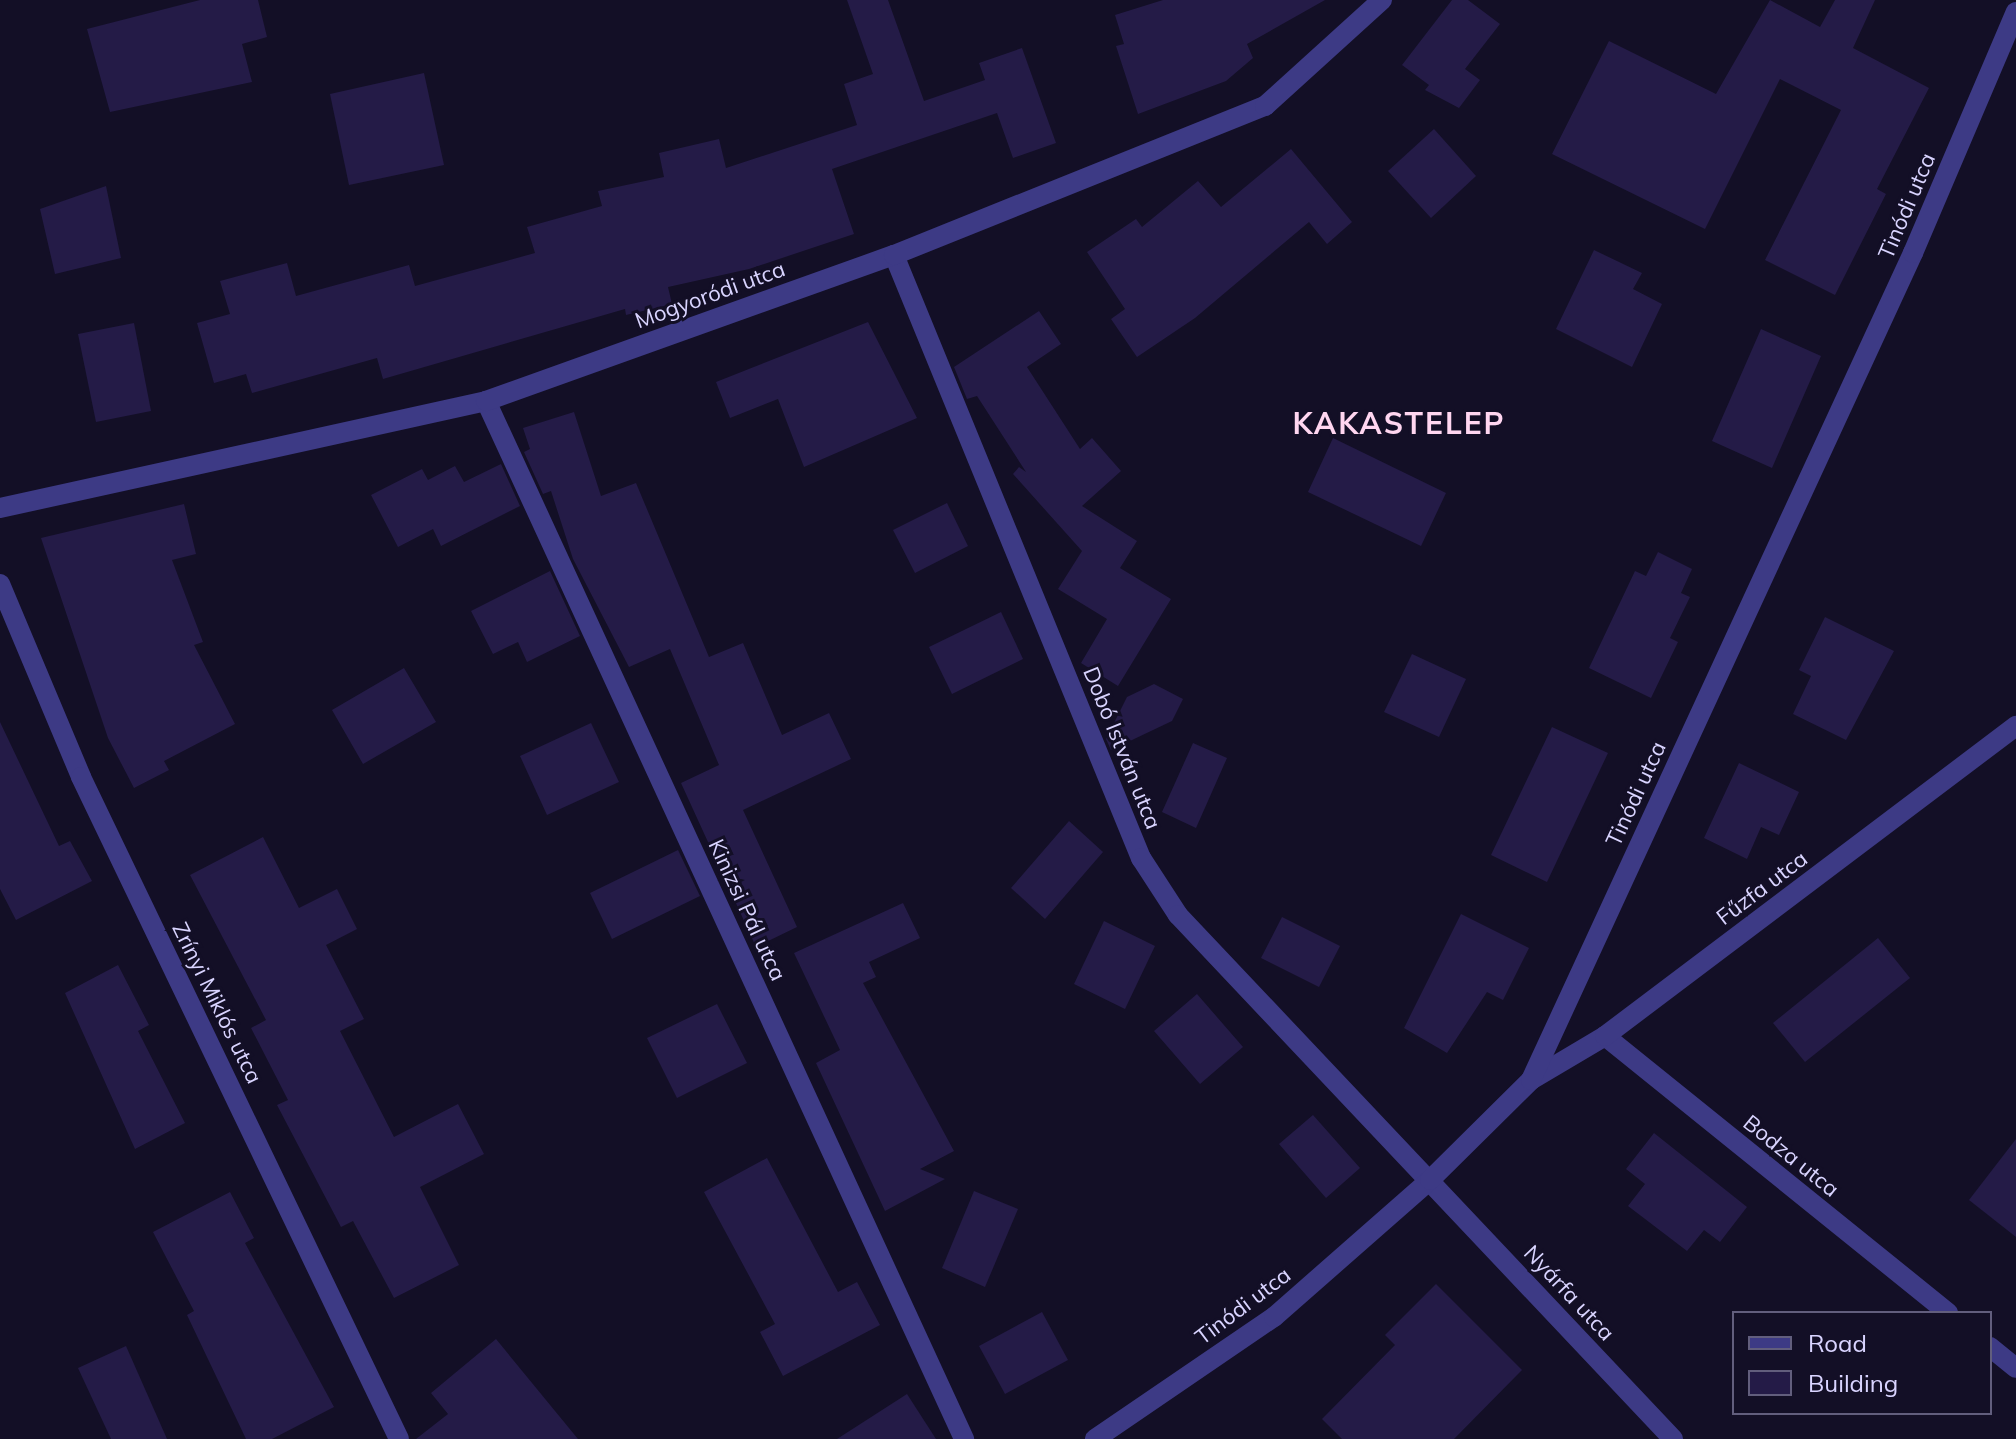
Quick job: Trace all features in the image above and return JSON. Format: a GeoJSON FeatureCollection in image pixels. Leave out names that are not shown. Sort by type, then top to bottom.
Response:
{"type":"FeatureCollection","features":[{"type":"Feature","properties":{"kind":"street","name":"Mogyoródi utca"},"geometry":{"type":"LineString","coordinates":[[0,508],[486,401],[894,255],[1265,106],[1382,0]]}},
{"type":"Feature","properties":{"kind":"street","name":"Tinódi utca"},"geometry":{"type":"LineString","coordinates":[[1095,1439],[1274,1317],[1430,1180],[1531,1080],[1913,253],[2016,12]]}},
{"type":"Feature","properties":{"kind":"street","name":"Dobó István utca"},"geometry":{"type":"LineString","coordinates":[[894,255],[1141,858],[1178,915],[1430,1180]]}},
{"type":"Feature","properties":{"kind":"street","name":"Kinizsi Pál utca"},"geometry":{"type":"LineString","coordinates":[[486,401],[964,1439]]}},
{"type":"Feature","properties":{"kind":"street","name":"Zrínyi Miklós utca"},"geometry":{"type":"LineString","coordinates":[[0,584],[81,777],[399,1439]]}},
{"type":"Feature","properties":{"kind":"street","name":"Fűzfa utca"},"geometry":{"type":"LineString","coordinates":[[1531,1080],[1605,1036],[2016,726]]}},
{"type":"Feature","properties":{"kind":"street","name":"Bodza utca"},"geometry":{"type":"LineString","coordinates":[[1605,1036],[1946,1311]]}},
{"type":"Feature","properties":{"kind":"street","name":"Nyárfa utca"},"geometry":{"type":"LineString","coordinates":[[1430,1180],[1673,1439]]}},
{"type":"Feature","properties":{"kind":"street"},"geometry":{"type":"LineString","coordinates":[[1992,1349],[2016,1368]]}},
{"type":"Feature","properties":{"kind":"building"},"geometry":{"type":"Polygon","coordinates":[[[200,0],[258,0],[267,37],[242,44],[252,82],[110,112],[87,29],[200,0]]]}},
{"type":"Feature","properties":{"kind":"building"},"geometry":{"type":"Polygon","coordinates":[[[847,0],[888,0],[924,101],[985,80],[979,63],[1022,48],[1056,143],[1013,158],[997,113],[832,169],[854,234],[749,269],[668,287],[672,304],[626,315],[625,309],[383,379],[377,358],[252,393],[246,374],[214,383],[197,323],[230,314],[220,281],[287,263],[296,296],[409,265],[415,286],[535,253],[527,227],[602,206],[598,191],[664,177],[659,153],[719,139],[726,168],[857,125],[844,84],[873,74],[847,0]]]}},
{"type":"Feature","properties":{"kind":"building"},"geometry":{"type":"Polygon","coordinates":[[[1163,0],[1325,0],[1247,44],[1253,58],[1226,81],[1138,114],[1116,46],[1124,44],[1115,15],[1163,0]]]}},
{"type":"Feature","properties":{"kind":"building"},"geometry":{"type":"Polygon","coordinates":[[[1452,0],[1468,0],[1500,24],[1465,69],[1480,80],[1459,108],[1425,90],[1429,85],[1402,65],[1452,0]]]}},
{"type":"Feature","properties":{"kind":"building"},"geometry":{"type":"Polygon","coordinates":[[[1770,0],[1820,27],[1835,0],[1875,0],[1853,48],[1929,88],[1877,189],[1886,194],[1835,295],[1765,260],[1841,110],[1780,79],[1705,229],[1552,154],[1609,41],[1716,94],[1770,0]]]}},
{"type":"Feature","properties":{"kind":"building"},"geometry":{"type":"Polygon","coordinates":[[[424,73],[444,165],[349,185],[330,94],[424,73]]]}},
{"type":"Feature","properties":{"kind":"building"},"geometry":{"type":"Polygon","coordinates":[[[1434,129],[1476,176],[1431,218],[1388,171],[1434,129]]]}},
{"type":"Feature","properties":{"kind":"building"},"geometry":{"type":"Polygon","coordinates":[[[1291,149],[1352,222],[1327,244],[1309,222],[1195,318],[1137,357],[1111,319],[1125,309],[1087,252],[1136,219],[1142,227],[1198,181],[1221,207],[1291,149]]]}},
{"type":"Feature","properties":{"kind":"building"},"geometry":{"type":"Polygon","coordinates":[[[106,186],[121,258],[55,274],[40,209],[106,186]]]}},
{"type":"Feature","properties":{"kind":"building"},"geometry":{"type":"Polygon","coordinates":[[[1594,250],[1642,273],[1633,289],[1662,304],[1632,367],[1556,329],[1594,250]]]}},
{"type":"Feature","properties":{"kind":"building"},"geometry":{"type":"Polygon","coordinates":[[[1039,311],[1061,344],[1027,367],[1080,449],[1092,438],[1121,471],[1082,506],[1137,541],[1120,568],[1171,599],[1118,686],[1081,663],[1107,619],[1058,589],[1082,551],[1013,474],[1019,467],[1026,472],[977,396],[967,399],[954,367],[1039,311]]]}},
{"type":"Feature","properties":{"kind":"building"},"geometry":{"type":"Polygon","coordinates":[[[868,322],[917,418],[804,467],[778,399],[730,418],[716,382],[868,322]]]}},
{"type":"Feature","properties":{"kind":"building"},"geometry":{"type":"Polygon","coordinates":[[[134,323],[151,411],[96,422],[78,334],[134,323]]]}},
{"type":"Feature","properties":{"kind":"building"},"geometry":{"type":"Polygon","coordinates":[[[1761,329],[1821,356],[1772,468],[1712,441],[1761,329]]]}},
{"type":"Feature","properties":{"kind":"building"},"geometry":{"type":"Polygon","coordinates":[[[574,412],[601,496],[636,483],[709,657],[743,643],[782,735],[829,713],[851,759],[743,810],[797,927],[756,947],[681,783],[719,765],[670,649],[629,667],[573,559],[551,491],[543,494],[524,452],[530,449],[523,428],[574,412]]]}},
{"type":"Feature","properties":{"kind":"building"},"geometry":{"type":"Polygon","coordinates":[[[1333,438],[1446,493],[1421,546],[1308,492],[1333,438]]]}},
{"type":"Feature","properties":{"kind":"building"},"geometry":{"type":"Polygon","coordinates":[[[501,464],[520,506],[441,546],[433,529],[398,547],[371,495],[422,469],[428,480],[455,466],[464,482],[501,464]]]}},
{"type":"Feature","properties":{"kind":"building"},"geometry":{"type":"Polygon","coordinates":[[[947,503],[968,546],[915,573],[893,530],[947,503]]]}},
{"type":"Feature","properties":{"kind":"building"},"geometry":{"type":"Polygon","coordinates":[[[184,504],[196,554],[172,560],[203,642],[194,645],[235,724],[164,761],[169,770],[134,788],[108,738],[41,538],[184,504]]]}},
{"type":"Feature","properties":{"kind":"building"},"geometry":{"type":"Polygon","coordinates":[[[1658,552],[1692,569],[1681,593],[1690,597],[1670,638],[1678,642],[1651,698],[1589,668],[1635,571],[1646,576],[1658,552]]]}},
{"type":"Feature","properties":{"kind":"building"},"geometry":{"type":"Polygon","coordinates":[[[550,571],[580,636],[527,662],[518,642],[493,654],[471,611],[550,571]]]}},
{"type":"Feature","properties":{"kind":"building"},"geometry":{"type":"Polygon","coordinates":[[[1001,612],[1023,659],[952,694],[929,647],[1001,612]]]}},
{"type":"Feature","properties":{"kind":"building"},"geometry":{"type":"Polygon","coordinates":[[[1825,617],[1894,651],[1846,740],[1793,714],[1811,676],[1799,670],[1825,617]]]}},
{"type":"Feature","properties":{"kind":"building"},"geometry":{"type":"Polygon","coordinates":[[[1412,654],[1466,679],[1439,737],[1384,712],[1412,654]]]}},
{"type":"Feature","properties":{"kind":"building"},"geometry":{"type":"Polygon","coordinates":[[[404,668],[436,722],[363,764],[332,710],[404,668]]]}},
{"type":"Feature","properties":{"kind":"building"},"geometry":{"type":"Polygon","coordinates":[[[1154,684],[1183,699],[1172,721],[1111,750],[1106,739],[1127,697],[1154,684]]]}},
{"type":"Feature","properties":{"kind":"building"},"geometry":{"type":"Polygon","coordinates":[[[0,722],[59,846],[70,841],[92,881],[16,920],[0,889],[0,722]]]}},
{"type":"Feature","properties":{"kind":"building"},"geometry":{"type":"Polygon","coordinates":[[[591,723],[619,782],[547,815],[520,756],[591,723]]]}},
{"type":"Feature","properties":{"kind":"building"},"geometry":{"type":"Polygon","coordinates":[[[1552,727],[1608,753],[1547,882],[1491,855],[1552,727]]]}},
{"type":"Feature","properties":{"kind":"building"},"geometry":{"type":"Polygon","coordinates":[[[1193,743],[1227,758],[1196,828],[1162,812],[1193,743]]]}},
{"type":"Feature","properties":{"kind":"building"},"geometry":{"type":"Polygon","coordinates":[[[1739,763],[1799,792],[1779,835],[1761,827],[1747,859],[1704,838],[1739,763]]]}},
{"type":"Feature","properties":{"kind":"building"},"geometry":{"type":"Polygon","coordinates":[[[1069,821],[1103,852],[1045,919],[1011,888],[1069,821]]]}},
{"type":"Feature","properties":{"kind":"building"},"geometry":{"type":"Polygon","coordinates":[[[263,837],[299,908],[337,889],[357,929],[326,945],[364,1019],[340,1031],[394,1137],[458,1104],[484,1154],[420,1187],[459,1265],[394,1298],[353,1221],[341,1227],[277,1105],[288,1100],[251,1028],[266,1020],[190,875],[263,837]]]}},
{"type":"Feature","properties":{"kind":"building"},"geometry":{"type":"Polygon","coordinates":[[[678,850],[700,896],[612,939],[590,893],[678,850]]]}},
{"type":"Feature","properties":{"kind":"building"},"geometry":{"type":"Polygon","coordinates":[[[903,903],[920,938],[869,962],[876,977],[863,983],[954,1151],[920,1169],[945,1179],[885,1211],[816,1063],[840,1050],[794,953],[903,903]]]}},
{"type":"Feature","properties":{"kind":"building"},"geometry":{"type":"Polygon","coordinates":[[[1461,914],[1529,948],[1503,1000],[1487,992],[1447,1053],[1404,1028],[1461,914]]]}},
{"type":"Feature","properties":{"kind":"building"},"geometry":{"type":"Polygon","coordinates":[[[1282,917],[1340,946],[1319,987],[1261,958],[1282,917]]]}},
{"type":"Feature","properties":{"kind":"building"},"geometry":{"type":"Polygon","coordinates":[[[1104,921],[1155,946],[1125,1009],[1074,984],[1104,921]]]}},
{"type":"Feature","properties":{"kind":"building"},"geometry":{"type":"Polygon","coordinates":[[[1878,938],[1910,978],[1805,1062],[1773,1023],[1878,938]]]}},
{"type":"Feature","properties":{"kind":"building"},"geometry":{"type":"Polygon","coordinates":[[[118,965],[149,1025],[138,1031],[185,1123],[135,1149],[65,993],[118,965]]]}},
{"type":"Feature","properties":{"kind":"building"},"geometry":{"type":"Polygon","coordinates":[[[1197,994],[1243,1047],[1200,1084],[1154,1031],[1197,994]]]}},
{"type":"Feature","properties":{"kind":"building"},"geometry":{"type":"Polygon","coordinates":[[[717,1004],[747,1063],[677,1098],[647,1038],[717,1004]]]}},
{"type":"Feature","properties":{"kind":"building"},"geometry":{"type":"Polygon","coordinates":[[[1313,1115],[1360,1168],[1326,1198],[1279,1144],[1313,1115]]]}},
{"type":"Feature","properties":{"kind":"building"},"geometry":{"type":"Polygon","coordinates":[[[1654,1133],[1747,1207],[1720,1242],[1704,1230],[1687,1251],[1628,1206],[1645,1184],[1626,1169],[1654,1133]]]}},
{"type":"Feature","properties":{"kind":"building"},"geometry":{"type":"Polygon","coordinates":[[[2016,1139],[2016,1237],[1969,1200],[2016,1139]]]}},
{"type":"Feature","properties":{"kind":"building"},"geometry":{"type":"Polygon","coordinates":[[[767,1158],[838,1292],[857,1282],[880,1325],[783,1376],[760,1332],[775,1324],[704,1192],[767,1158]]]}},
{"type":"Feature","properties":{"kind":"building"},"geometry":{"type":"Polygon","coordinates":[[[974,1191],[1018,1209],[985,1287],[942,1268],[974,1191]]]}},
{"type":"Feature","properties":{"kind":"building"},"geometry":{"type":"Polygon","coordinates":[[[230,1192],[254,1238],[245,1243],[334,1407],[272,1439],[246,1439],[187,1315],[194,1311],[153,1232],[230,1192]]]}},
{"type":"Feature","properties":{"kind":"building"},"geometry":{"type":"Polygon","coordinates":[[[1436,1284],[1522,1370],[1454,1439],[1342,1439],[1322,1419],[1395,1345],[1385,1335],[1436,1284]]]}},
{"type":"Feature","properties":{"kind":"building"},"geometry":{"type":"Polygon","coordinates":[[[1042,1312],[1068,1360],[1005,1394],[979,1346],[1042,1312]]]}},
{"type":"Feature","properties":{"kind":"building"},"geometry":{"type":"Polygon","coordinates":[[[496,1339],[578,1439],[416,1439],[448,1414],[431,1393],[496,1339]]]}},
{"type":"Feature","properties":{"kind":"building"},"geometry":{"type":"Polygon","coordinates":[[[126,1346],[167,1439],[111,1439],[78,1368],[126,1346]]]}},
{"type":"Feature","properties":{"kind":"building"},"geometry":{"type":"Polygon","coordinates":[[[907,1394],[936,1439],[837,1439],[907,1394]]]}},
{"type":"Feature","properties":{"kind":"district","name":"KAKASTELEP"},"geometry":{"type":"Point","coordinates":[1399,423]}}]}
